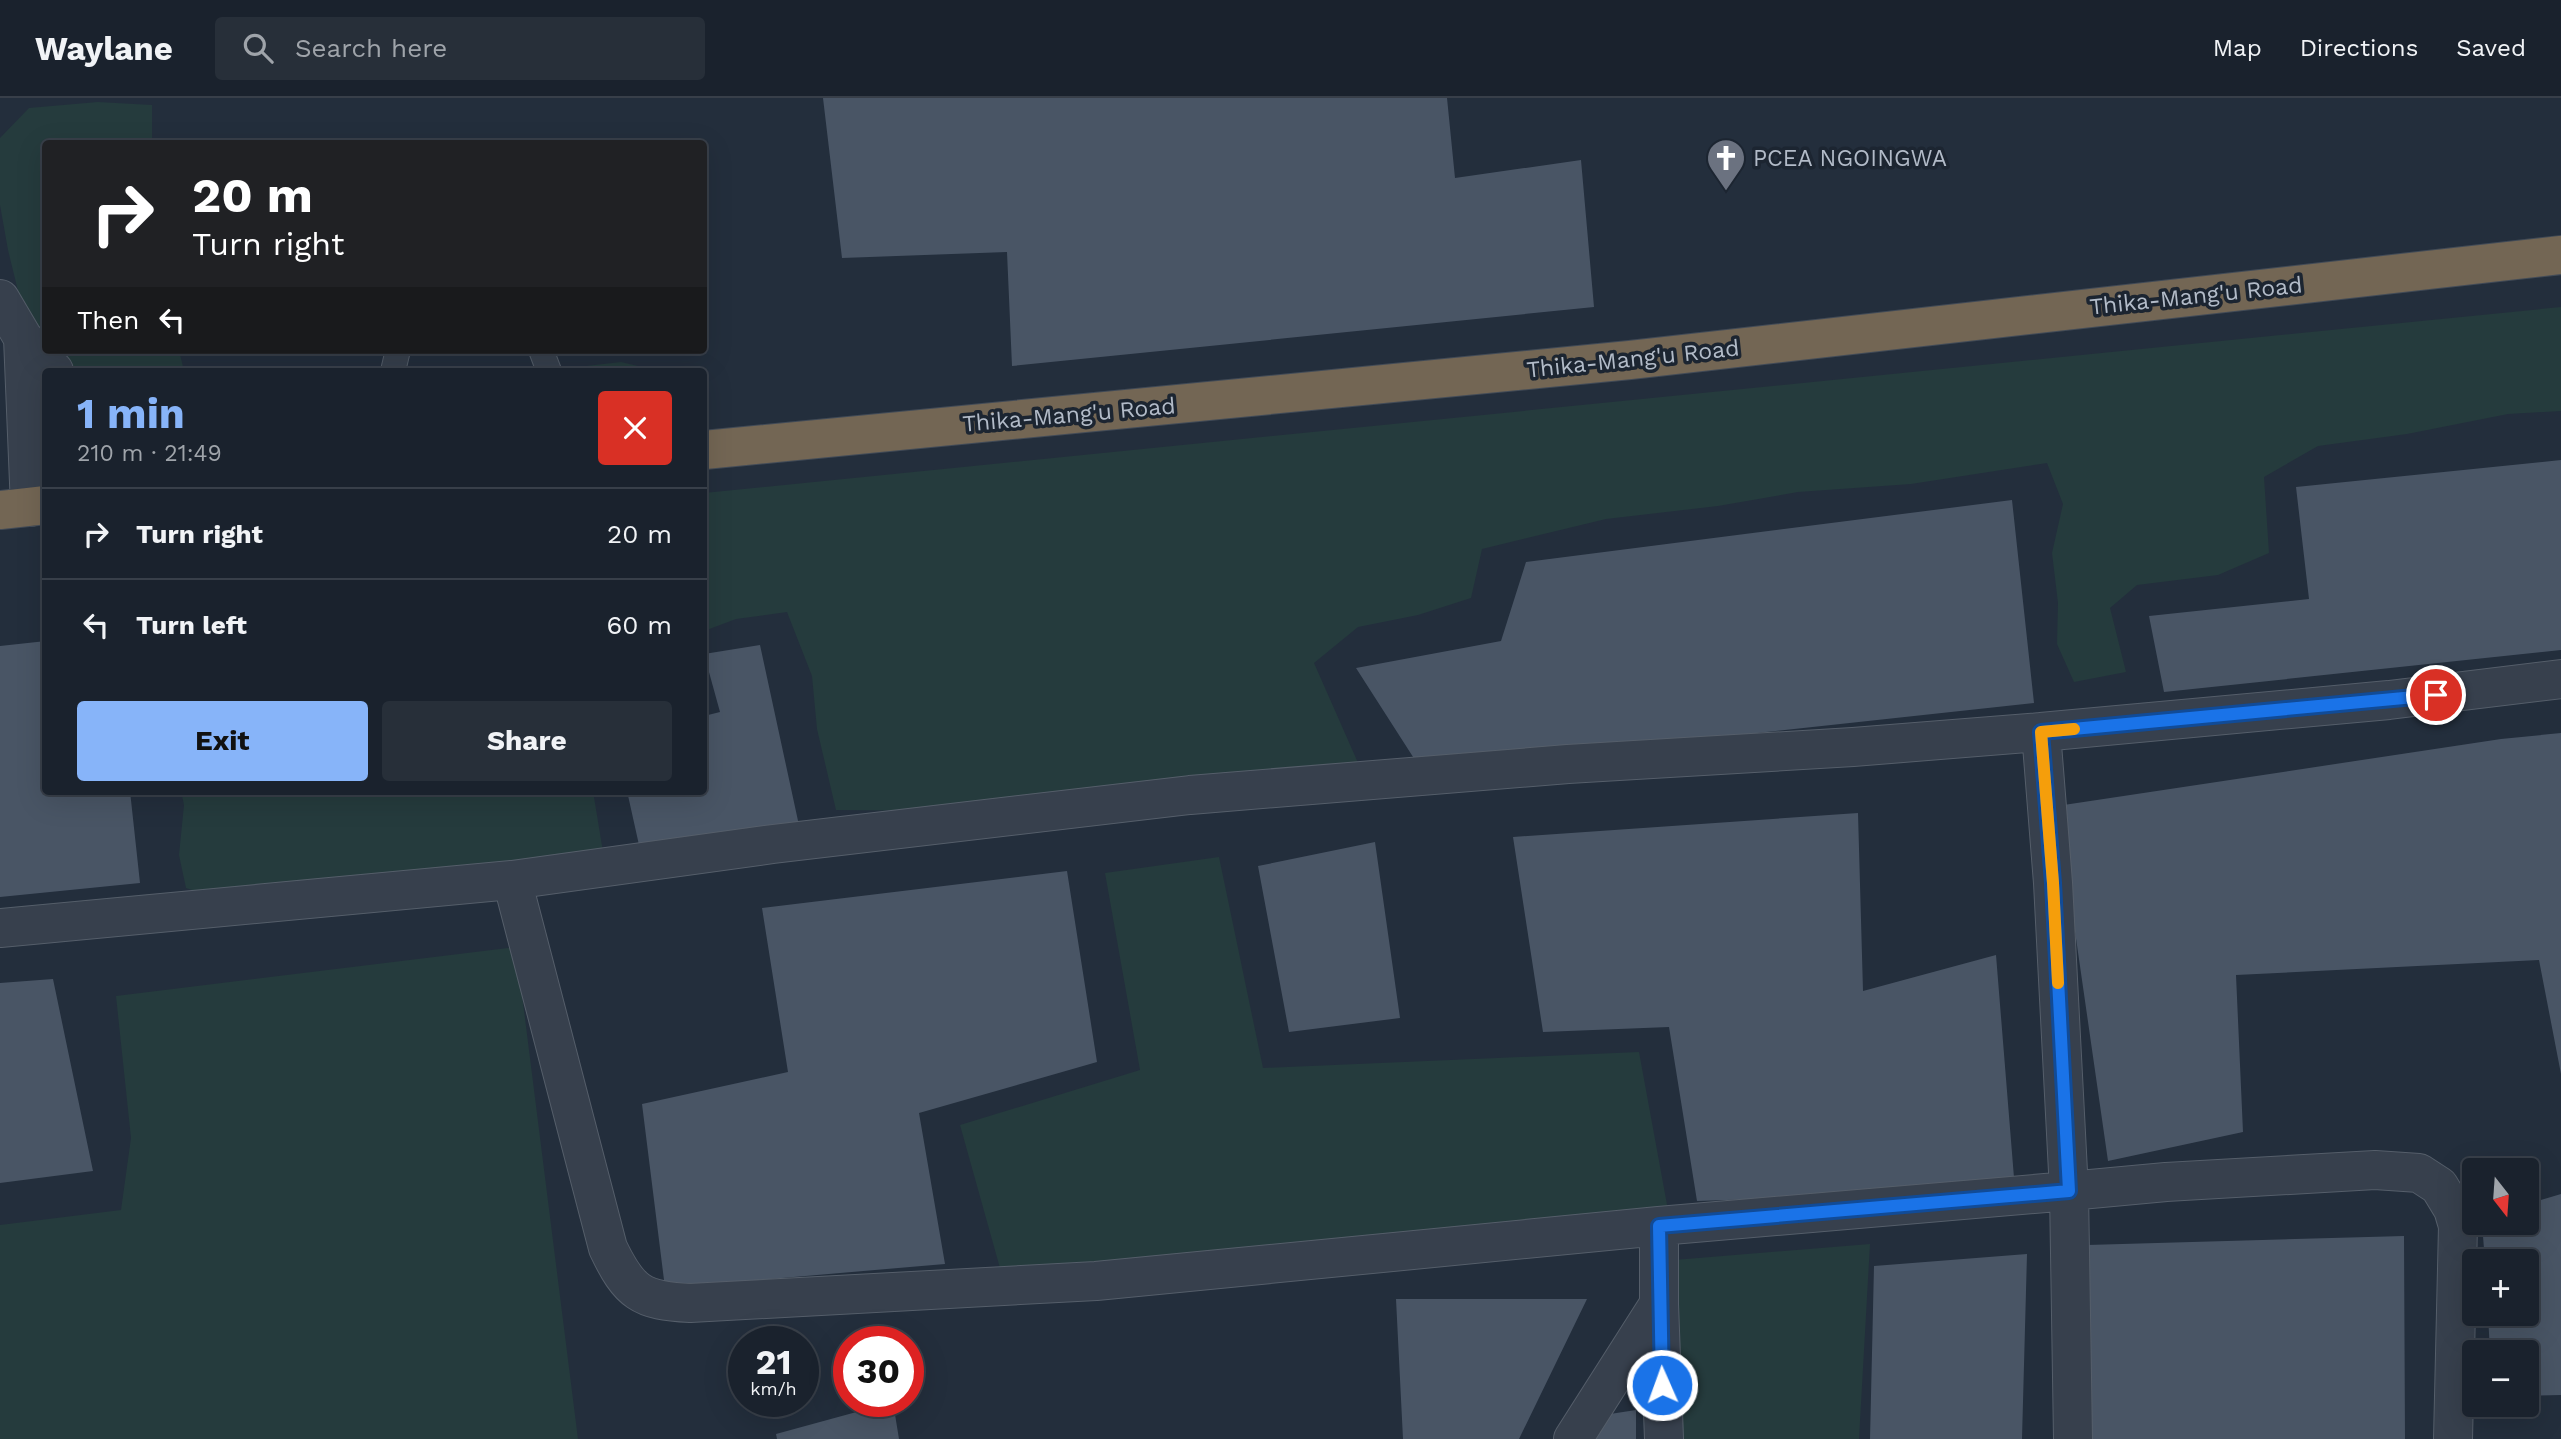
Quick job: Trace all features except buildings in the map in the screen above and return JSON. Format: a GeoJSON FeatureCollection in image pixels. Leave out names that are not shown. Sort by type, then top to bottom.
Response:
{"type":"FeatureCollection","features":[{"type":"Feature","properties":{"kind":"highway","name":"Thika-Mang'u Road"},"geometry":{"type":"LineString","coordinates":[[707,450],[1616,361],[2561,255]]}},
{"type":"Feature","properties":{"kind":"street"},"geometry":{"type":"LineString","coordinates":[[0,299],[23,338],[51,368]]}},
{"type":"Feature","properties":{"kind":"street"},"geometry":{"type":"LineString","coordinates":[[23,338],[25,507]]}},
{"type":"Feature","properties":{"kind":"street"},"geometry":{"type":"LineString","coordinates":[[0,928],[512,880],[773,844],[1190,795],[1568,764],[1853,747],[2041,732],[2389,701],[2561,678]]}},
{"type":"Feature","properties":{"kind":"street"},"geometry":{"type":"LineString","coordinates":[[2041,732],[2053,883],[2069,1191],[2073,1439]]}},
{"type":"Feature","properties":{"kind":"street"},"geometry":{"type":"LineString","coordinates":[[512,880],[608,1248],[621,1276],[640,1293],[660,1302],[690,1303],[1096,1281],[1659,1226],[2166,1182],[2375,1170],[2419,1173],[2439,1186],[2453,1209],[2458,1226],[2453,1439]]}},
{"type":"Feature","properties":{"kind":"street"},"geometry":{"type":"LineString","coordinates":[[1659,1226],[1664,1439]]}},
{"type":"Feature","properties":{"kind":"street"},"geometry":{"type":"LineString","coordinates":[[1573,1439],[1659,1304]]}},
{"type":"Feature","properties":{"kind":"green space"},"geometry":{"type":"Polygon","coordinates":[[[98,102],[152,105],[152,140],[42,140],[42,354],[180,354],[183,368],[42,368],[42,389],[8,250],[0,205],[0,138],[29,108],[98,102]]]}},
{"type":"Feature","properties":{"kind":"green space"},"geometry":{"type":"Polygon","coordinates":[[[2561,307],[2561,411],[2508,414],[2407,434],[2318,446],[2264,477],[2269,553],[2218,575],[2137,585],[2110,608],[2126,672],[2074,682],[2057,644],[2058,603],[2052,553],[2063,504],[2047,463],[1911,484],[1798,492],[1718,506],[1606,519],[1482,549],[1471,598],[1418,615],[1358,627],[1314,663],[1359,765],[946,811],[836,810],[817,729],[812,676],[787,612],[736,619],[707,630],[707,493],[2561,307]]]}},
{"type":"Feature","properties":{"kind":"green space"},"geometry":{"type":"Polygon","coordinates":[[[621,362],[646,368],[568,368],[621,362]]]}},
{"type":"Feature","properties":{"kind":"green space"},"geometry":{"type":"Polygon","coordinates":[[[182,795],[594,795],[604,858],[222,900],[186,888],[179,855],[184,805],[182,795]]]}},
{"type":"Feature","properties":{"kind":"green space"},"geometry":{"type":"Polygon","coordinates":[[[1219,857],[1263,1068],[1639,1052],[1668,1210],[1005,1286],[960,1125],[1140,1070],[1105,873],[1219,857]]]}},
{"type":"Feature","properties":{"kind":"green space"},"geometry":{"type":"Polygon","coordinates":[[[516,947],[578,1439],[0,1439],[0,1225],[121,1210],[131,1138],[116,996],[516,947]]]}},
{"type":"Feature","properties":{"kind":"green space"},"geometry":{"type":"Polygon","coordinates":[[[1870,1244],[1859,1439],[1669,1439],[1662,1261],[1870,1244]]]}},
{"type":"Feature","properties":{"kind":"slow traffic"},"geometry":{"type":"LineString","coordinates":[[2058,983],[2041,732],[2074,729]]}},
{"type":"Feature","properties":{"kind":"place","name":"PCEA NGOINGWA"},"geometry":{"type":"Point","coordinates":[1726,192]}},
{"type":"Feature","properties":{"kind":"route"},"geometry":{"type":"LineString","coordinates":[[1662,1385],[1659,1226],[2069,1191],[2053,883],[2041,732],[2436,695]]}}]}
